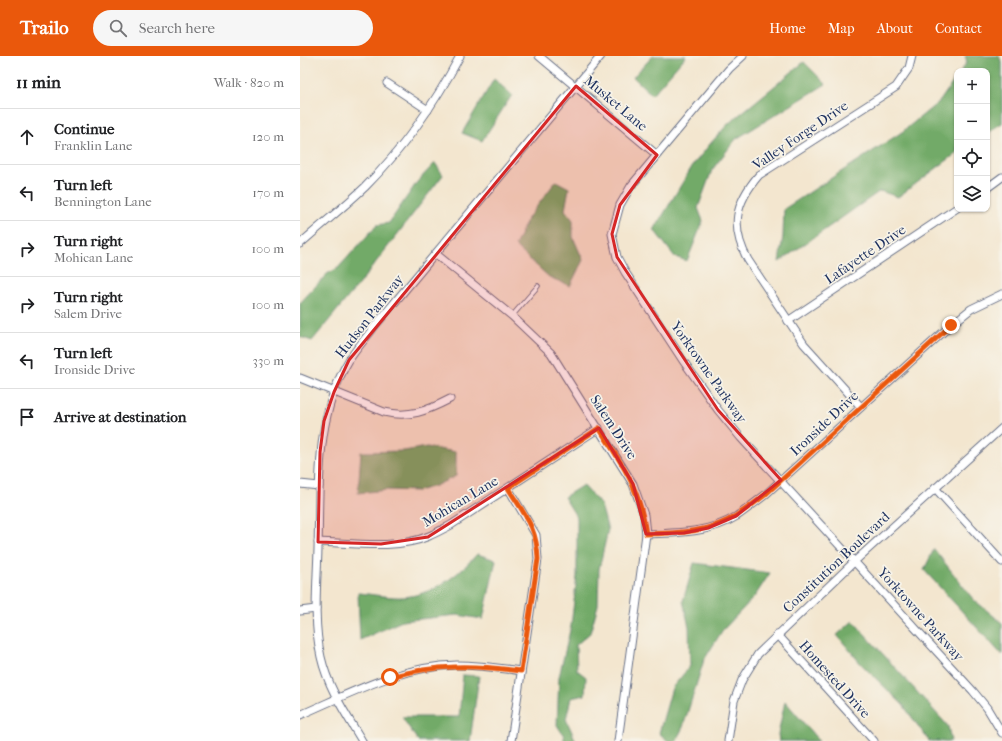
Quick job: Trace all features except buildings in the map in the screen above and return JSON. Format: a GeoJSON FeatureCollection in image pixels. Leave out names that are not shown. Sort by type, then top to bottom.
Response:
{"type":"FeatureCollection","features":[{"type":"Feature","properties":{"kind":"street"},"geometry":{"type":"LineString","coordinates":[[300,244],[364,188],[398,151],[441,91],[460,56]]}},
{"type":"Feature","properties":{"kind":"street","name":"Musket Lane"},"geometry":{"type":"LineString","coordinates":[[539,56],[657,155]]}},
{"type":"Feature","properties":{"kind":"street","name":"Hudson Parkway"},"geometry":{"type":"LineString","coordinates":[[362,741],[337,699],[321,659],[318,643],[316,610],[320,452],[324,421],[334,392],[349,360],[374,327],[601,56]]}},
{"type":"Feature","properties":{"kind":"street","name":"Yorktowne Parkway"},"geometry":{"type":"LineString","coordinates":[[743,56],[729,69],[631,186],[620,205],[612,234],[617,257],[684,362],[718,410],[741,438],[973,691],[987,708],[1002,733]]}},
{"type":"Feature","properties":{"kind":"street","name":"Valley Forge Drive"},"geometry":{"type":"LineString","coordinates":[[861,407],[804,344],[788,321],[742,249],[739,236],[738,218],[746,191],[759,176],[896,87],[909,68],[912,56]]}},
{"type":"Feature","properties":{"kind":"street"},"geometry":{"type":"LineString","coordinates":[[387,83],[428,110]]}},
{"type":"Feature","properties":{"kind":"street"},"geometry":{"type":"LineString","coordinates":[[990,186],[1002,177]]}},
{"type":"Feature","properties":{"kind":"street","name":"Lafayette Drive"},"geometry":{"type":"LineString","coordinates":[[788,321],[954,210]]}},
{"type":"Feature","properties":{"kind":"street","name":"Salem Drive"},"geometry":{"type":"LineString","coordinates":[[436,254],[512,316],[551,353],[634,484],[644,515],[646,534],[618,741]]}},
{"type":"Feature","properties":{"kind":"street","name":"Ironside Drive"},"geometry":{"type":"LineString","coordinates":[[646,534],[684,533],[708,528],[736,516],[765,495],[951,325],[971,309],[1002,294]]}},
{"type":"Feature","properties":{"kind":"street"},"geometry":{"type":"LineString","coordinates":[[300,378],[384,412],[397,415],[410,415],[426,412],[450,399]]}},
{"type":"Feature","properties":{"kind":"street","name":"Mohican Lane"},"geometry":{"type":"LineString","coordinates":[[318,542],[381,544],[409,542],[428,537],[451,525],[599,428]]}},
{"type":"Feature","properties":{"kind":"street","name":"Constitution Boulevard"},"geometry":{"type":"LineString","coordinates":[[728,741],[734,701],[742,680],[758,654],[777,634],[855,561],[1002,428]]}},
{"type":"Feature","properties":{"kind":"street"},"geometry":{"type":"LineString","coordinates":[[300,484],[319,486]]}},
{"type":"Feature","properties":{"kind":"street"},"geometry":{"type":"LineString","coordinates":[[508,488],[530,524],[538,544],[538,559],[511,741]]}},
{"type":"Feature","properties":{"kind":"street"},"geometry":{"type":"LineString","coordinates":[[935,488],[1002,562]]}},
{"type":"Feature","properties":{"kind":"street"},"geometry":{"type":"LineString","coordinates":[[300,611],[316,610]]}},
{"type":"Feature","properties":{"kind":"street","name":"Homested Drive"},"geometry":{"type":"LineString","coordinates":[[777,634],[874,741]]}},
{"type":"Feature","properties":{"kind":"street"},"geometry":{"type":"LineString","coordinates":[[300,715],[390,677],[415,670],[437,667],[486,666],[521,671]]}},
{"type":"Feature","properties":{"kind":"lane"},"geometry":{"type":"LineString","coordinates":[[512,316],[538,286]]}},
{"type":"Feature","properties":{"kind":"highlighted area"},"geometry":{"type":"Polygon","coordinates":[[[576,86],[657,155],[620,205],[612,234],[617,257],[718,410],[781,480],[736,516],[708,528],[684,533],[646,534],[633,484],[599,428],[428,537],[381,544],[318,542],[320,452],[324,421],[334,392],[349,360],[576,86]]]}},
{"type":"Feature","properties":{"kind":"green space"},"geometry":{"type":"Polygon","coordinates":[[[653,56],[686,56],[652,95],[633,77],[653,56]]]}},
{"type":"Feature","properties":{"kind":"green space"},"geometry":{"type":"Polygon","coordinates":[[[965,56],[999,56],[1002,63],[1002,123],[990,131],[990,68],[963,68],[967,62],[965,56]]]}},
{"type":"Feature","properties":{"kind":"green space"},"geometry":{"type":"Polygon","coordinates":[[[804,62],[826,84],[736,139],[712,170],[698,208],[703,221],[687,261],[675,257],[654,230],[693,165],[728,124],[804,62]]]}},
{"type":"Feature","properties":{"kind":"green space"},"geometry":{"type":"Polygon","coordinates":[[[494,79],[512,95],[482,141],[462,133],[494,79]]]}},
{"type":"Feature","properties":{"kind":"green space"},"geometry":{"type":"Polygon","coordinates":[[[954,80],[954,155],[898,197],[880,191],[779,262],[783,236],[784,209],[902,132],[940,101],[954,80]]]}},
{"type":"Feature","properties":{"kind":"green space"},"geometry":{"type":"Polygon","coordinates":[[[435,163],[443,175],[363,279],[312,341],[300,337],[300,303],[327,274],[338,268],[377,225],[389,223],[417,182],[435,163]]]}},
{"type":"Feature","properties":{"kind":"green space"},"geometry":{"type":"Polygon","coordinates":[[[556,181],[569,188],[565,210],[573,220],[573,237],[583,260],[570,286],[549,277],[515,246],[528,218],[556,181]]]}},
{"type":"Feature","properties":{"kind":"green space"},"geometry":{"type":"Polygon","coordinates":[[[427,447],[456,452],[456,476],[435,486],[418,491],[387,490],[358,493],[361,452],[404,451],[427,447]]]}},
{"type":"Feature","properties":{"kind":"green space"},"geometry":{"type":"Polygon","coordinates":[[[583,485],[601,505],[608,530],[599,569],[598,605],[590,633],[576,645],[577,670],[586,677],[585,695],[571,698],[566,719],[576,741],[564,741],[564,736],[557,725],[559,677],[571,626],[577,576],[577,518],[564,497],[583,485]]]}},
{"type":"Feature","properties":{"kind":"green space"},"geometry":{"type":"Polygon","coordinates":[[[934,549],[973,599],[1002,623],[1002,655],[924,570],[934,549]]]}},
{"type":"Feature","properties":{"kind":"green space"},"geometry":{"type":"Polygon","coordinates":[[[477,554],[496,560],[483,619],[457,615],[402,621],[360,640],[358,593],[404,597],[425,592],[444,583],[462,570],[477,554]]]}},
{"type":"Feature","properties":{"kind":"green space"},"geometry":{"type":"Polygon","coordinates":[[[694,563],[770,573],[755,596],[722,631],[704,660],[683,727],[676,741],[668,741],[659,733],[672,688],[690,666],[689,627],[683,601],[694,563]]]}},
{"type":"Feature","properties":{"kind":"green space"},"geometry":{"type":"Polygon","coordinates":[[[853,621],[948,726],[951,741],[929,741],[903,705],[861,664],[837,635],[853,621]]]}},
{"type":"Feature","properties":{"kind":"green space"},"geometry":{"type":"Polygon","coordinates":[[[463,675],[479,676],[470,741],[418,741],[402,717],[459,717],[463,675]]]}},
{"type":"Feature","properties":{"kind":"green space"},"geometry":{"type":"Polygon","coordinates":[[[785,701],[819,741],[779,741],[778,734],[785,701]]]}},
{"type":"Feature","properties":{"kind":"route"},"geometry":{"type":"LineString","coordinates":[[390,677],[415,670],[457,665],[486,666],[521,671],[538,559],[538,544],[536,535],[508,488],[599,428],[634,484],[644,515],[646,534],[684,533],[708,528],[736,516],[765,495],[951,325]]}}]}
